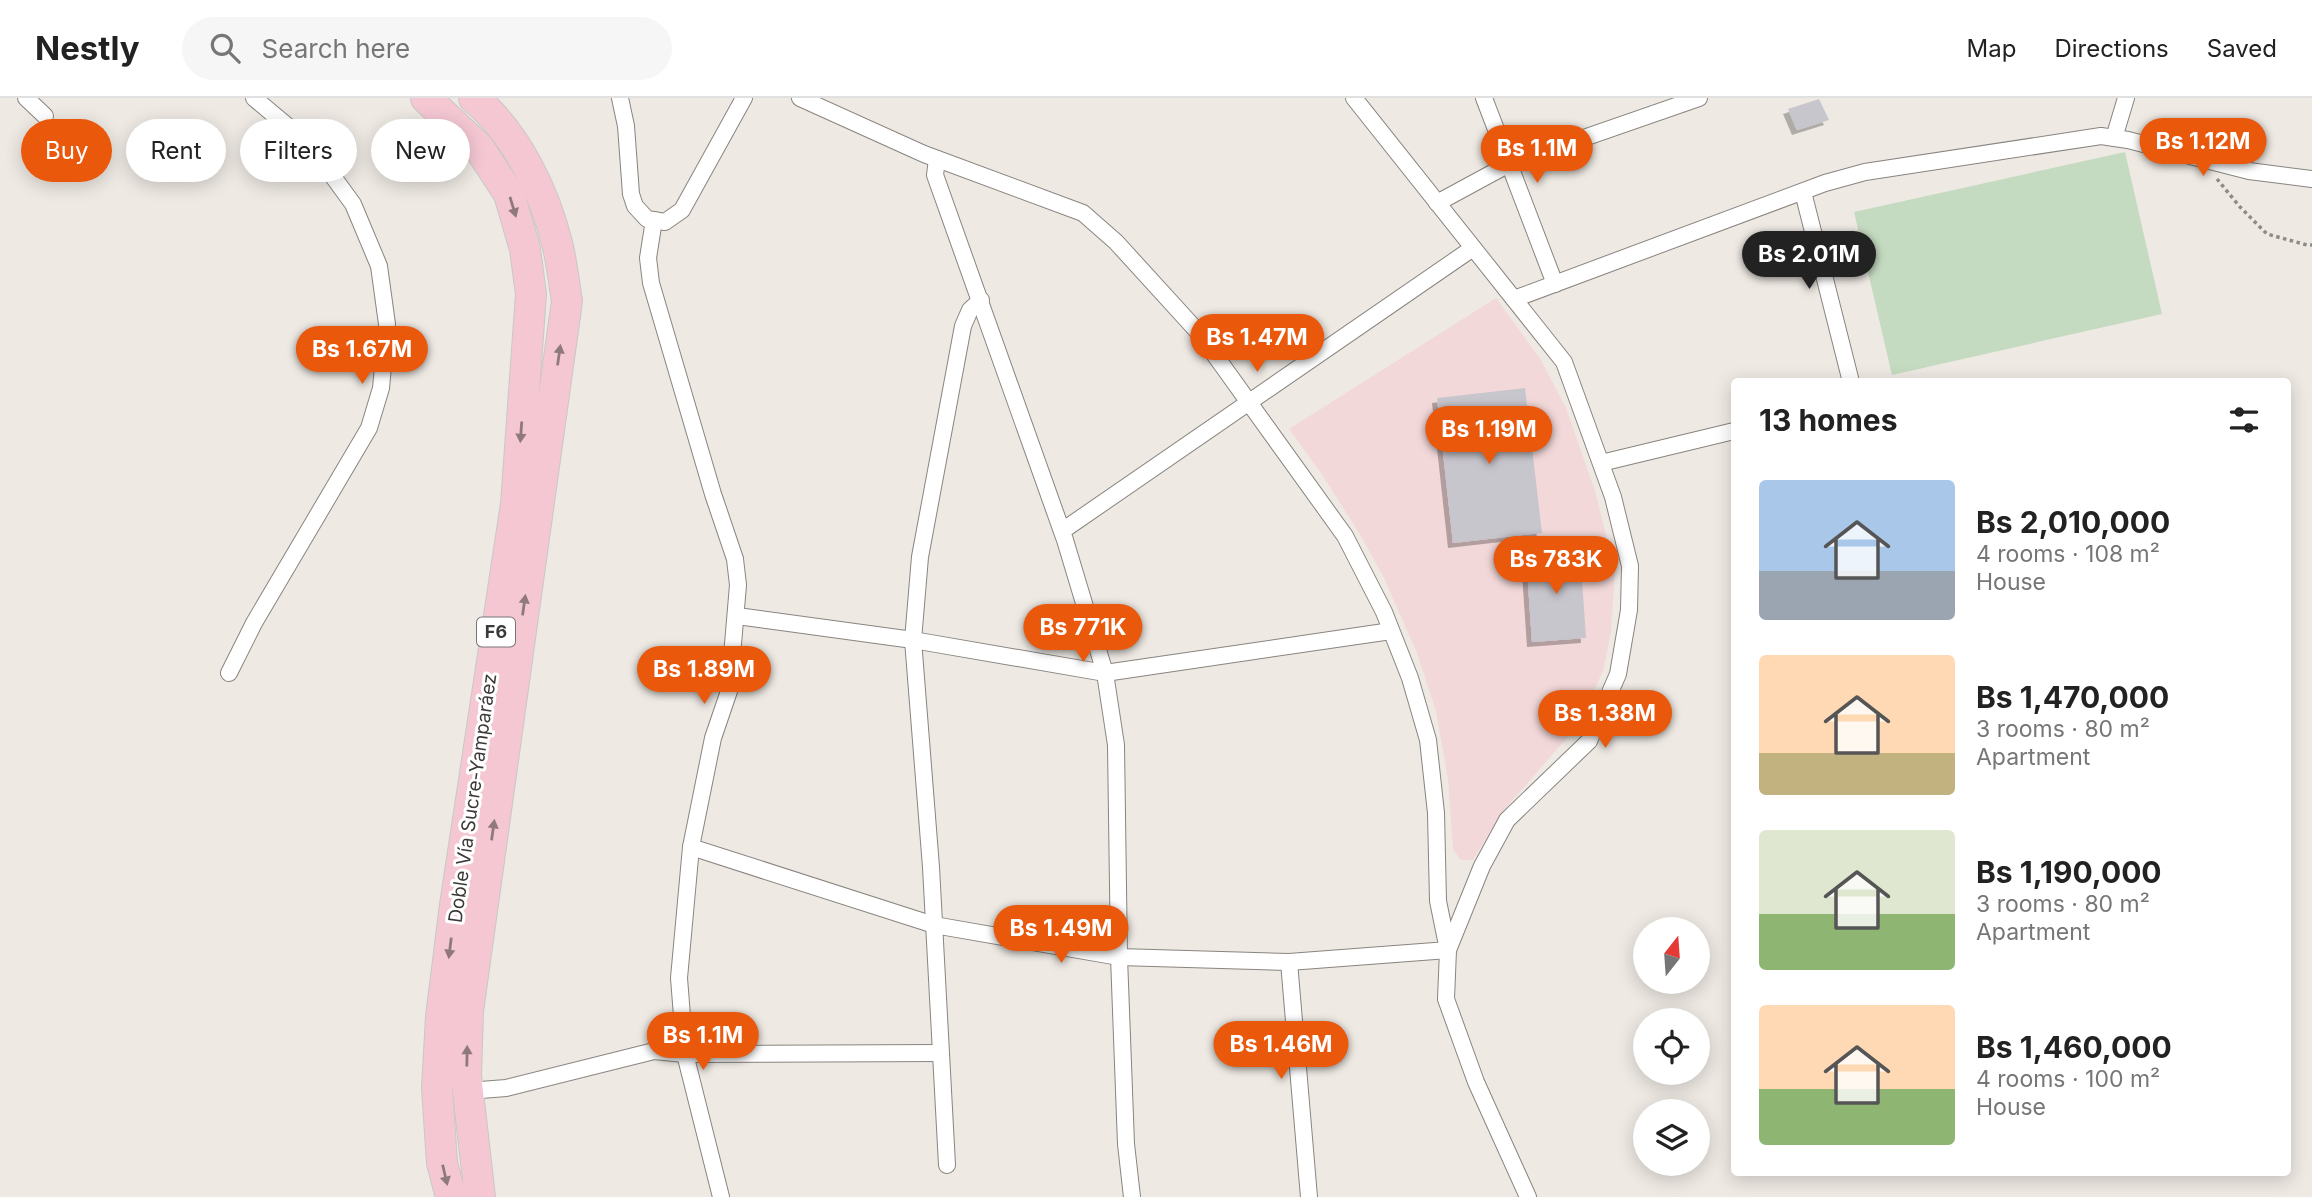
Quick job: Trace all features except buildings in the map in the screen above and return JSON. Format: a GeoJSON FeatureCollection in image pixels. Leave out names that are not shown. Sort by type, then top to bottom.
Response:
{"type":"FeatureCollection","features":[{"type":"Feature","properties":{"kind":"highway","name":"Doble Vía Sucre-Yamparáez"},"geometry":{"type":"LineString","coordinates":[[426,98],[479,148],[509,194],[525,249],[531,294],[516,504],[455,905],[442,1017],[437,1088],[443,1163],[451,1197]]}},
{"type":"Feature","properties":{"kind":"highway","name":"Doble Vía Sucre-Yamparáez"},"geometry":{"type":"LineString","coordinates":[[474,98],[515,144],[540,194],[558,247],[567,300],[468,1011],[466,1075],[480,1197]]}},
{"type":"Feature","properties":{"kind":"street"},"geometry":{"type":"LineString","coordinates":[[26,98],[45,116]]}},
{"type":"Feature","properties":{"kind":"street"},"geometry":{"type":"LineString","coordinates":[[229,673],[254,622],[369,428],[381,388],[387,324],[379,266],[353,204],[310,145],[254,98]]}},
{"type":"Feature","properties":{"kind":"street"},"geometry":{"type":"LineString","coordinates":[[620,98],[626,126],[631,194],[635,206],[647,219],[665,222],[682,210],[744,98]]}},
{"type":"Feature","properties":{"kind":"street"},"geometry":{"type":"LineString","coordinates":[[800,98],[937,159],[1083,214],[1116,242],[1199,333],[1345,536],[1410,678],[1428,740],[1436,813],[1438,901],[1448,950],[1446,999],[1476,1082],[1528,1197]]}},
{"type":"Feature","properties":{"kind":"street"},"geometry":{"type":"LineString","coordinates":[[1354,98],[1563,362],[1613,497],[1630,566],[1629,610],[1618,674],[1589,741],[1507,820],[1482,866],[1448,950]]}},
{"type":"Feature","properties":{"kind":"street"},"geometry":{"type":"LineString","coordinates":[[1484,98],[1555,284]]}},
{"type":"Feature","properties":{"kind":"street"},"geometry":{"type":"LineString","coordinates":[[1437,203],[1509,164],[1699,98]]}},
{"type":"Feature","properties":{"kind":"street"},"geometry":{"type":"LineString","coordinates":[[2114,138],[2126,98]]}},
{"type":"Feature","properties":{"kind":"street"},"geometry":{"type":"LineString","coordinates":[[1514,299],[1803,192],[1865,172],[2101,136],[2249,171],[2312,179]]}},
{"type":"Feature","properties":{"kind":"street"},"geometry":{"type":"LineString","coordinates":[[937,159],[935,175],[1062,531],[1105,673],[1115,745],[1126,1144],[1132,1197]]}},
{"type":"Feature","properties":{"kind":"street"},"geometry":{"type":"LineString","coordinates":[[1803,192],[1851,378]]}},
{"type":"Feature","properties":{"kind":"street"},"geometry":{"type":"LineString","coordinates":[[654,220],[648,258],[651,283],[709,481],[735,559],[738,585],[729,691],[713,738],[691,847],[679,978],[685,1054],[721,1197]]}},
{"type":"Feature","properties":{"kind":"street"},"geometry":{"type":"LineString","coordinates":[[1062,531],[1472,247]]}},
{"type":"Feature","properties":{"kind":"street"},"geometry":{"type":"LineString","coordinates":[[947,1166],[934,925],[914,640],[920,557],[963,326],[970,310],[981,300]]}},
{"type":"Feature","properties":{"kind":"street"},"geometry":{"type":"LineString","coordinates":[[1601,463],[1731,432]]}},
{"type":"Feature","properties":{"kind":"street"},"geometry":{"type":"LineString","coordinates":[[737,616],[914,640],[1105,673],[1391,632]]}},
{"type":"Feature","properties":{"kind":"street"},"geometry":{"type":"LineString","coordinates":[[691,847],[934,925],[1119,957],[1289,962],[1448,950]]}},
{"type":"Feature","properties":{"kind":"street"},"geometry":{"type":"LineString","coordinates":[[1289,962],[1309,1197]]}},
{"type":"Feature","properties":{"kind":"street"},"geometry":{"type":"LineString","coordinates":[[468,1091],[506,1088],[654,1051],[685,1054],[940,1053]]}},
{"type":"Feature","properties":{"kind":"path"},"geometry":{"type":"LineString","coordinates":[[2200,159],[2240,207],[2267,233],[2306,246],[2312,245]]}},
{"type":"Feature","properties":{"kind":"shaded area"},"geometry":{"type":"Polygon","coordinates":[[[1496,298],[1541,360],[1566,408],[1595,491],[1615,571],[1611,632],[1603,671],[1578,725],[1505,809],[1473,860],[1461,860],[1453,850],[1448,779],[1436,711],[1417,653],[1384,578],[1361,536],[1289,429],[1496,298]]]}},
{"type":"Feature","properties":{"kind":"green space"},"geometry":{"type":"Polygon","coordinates":[[[2125,152],[2162,314],[1892,375],[1854,212],[2125,152]]]}}]}
